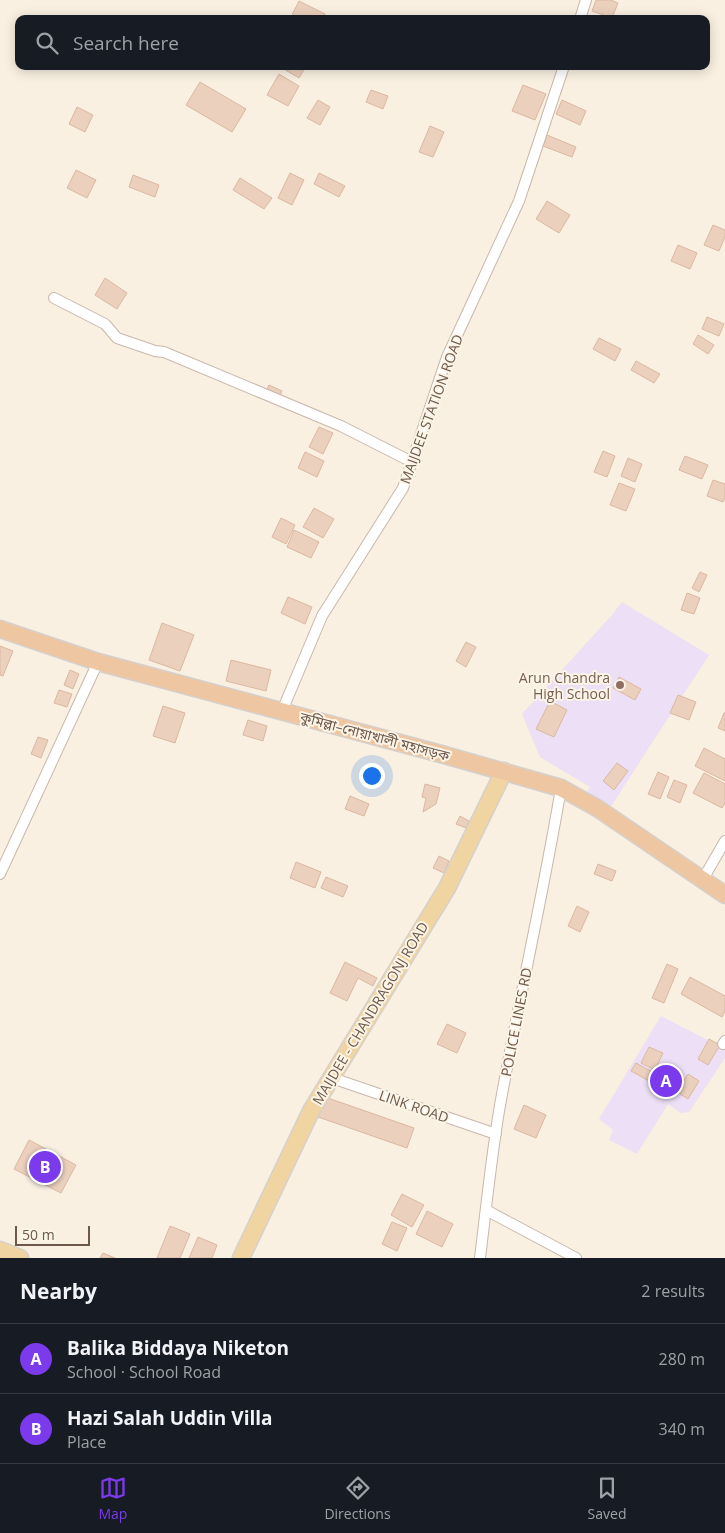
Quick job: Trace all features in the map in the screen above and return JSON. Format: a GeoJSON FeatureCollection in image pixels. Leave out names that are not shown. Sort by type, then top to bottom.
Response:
{"type":"FeatureCollection","features":[{"type":"Feature","properties":{"kind":"highway","name":"কুমিল্লা–নোয়াখালী মহাসড়ক"},"geometry":{"type":"LineString","coordinates":[[0,629],[98,662],[561,788],[597,808],[725,895]]}},
{"type":"Feature","properties":{"kind":"main road","name":"MAIJDEE - CHANDRAGONJ ROAD"},"geometry":{"type":"LineString","coordinates":[[241,1258],[311,1111],[447,888],[504,771]]}},
{"type":"Feature","properties":{"kind":"main road"},"geometry":{"type":"LineString","coordinates":[[0,1250],[20,1258]]}},
{"type":"Feature","properties":{"kind":"street"},"geometry":{"type":"LineString","coordinates":[[581,15],[586,0]]}},
{"type":"Feature","properties":{"kind":"street","name":"MAIJDEE STATION ROAD"},"geometry":{"type":"LineString","coordinates":[[282,711],[322,616],[403,488],[447,357],[518,201],[563,70]]}},
{"type":"Feature","properties":{"kind":"street"},"geometry":{"type":"LineString","coordinates":[[54,298],[105,324],[117,338],[155,352],[164,352],[332,422],[412,462]]}},
{"type":"Feature","properties":{"kind":"street"},"geometry":{"type":"LineString","coordinates":[[0,874],[98,662]]}},
{"type":"Feature","properties":{"kind":"street","name":"POLICE LINES RD"},"geometry":{"type":"LineString","coordinates":[[480,1258],[496,1134],[561,788]]}},
{"type":"Feature","properties":{"kind":"street"},"geometry":{"type":"LineString","coordinates":[[703,879],[725,841]]}},
{"type":"Feature","properties":{"kind":"street","name":"LINK ROAD"},"geometry":{"type":"LineString","coordinates":[[332,1078],[496,1134]]}},
{"type":"Feature","properties":{"kind":"street"},"geometry":{"type":"LineString","coordinates":[[486,1210],[576,1258]]}},
{"type":"Feature","properties":{"kind":"shaded area","name":"Arun Chandra High School"},"geometry":{"type":"Polygon","coordinates":[[[622,602],[709,655],[608,811],[584,798],[590,787],[540,757],[522,714],[622,602]]]}},
{"type":"Feature","properties":{"kind":"shaded area"},"geometry":{"type":"Polygon","coordinates":[[[661,1016],[725,1049],[725,1058],[689,1112],[681,1113],[668,1104],[637,1154],[609,1140],[613,1130],[599,1119],[661,1016]]]}},
{"type":"Feature","properties":{"kind":"building"},"geometry":{"type":"Polygon","coordinates":[[[596,0],[611,0],[618,3],[613,15],[603,15],[592,11],[596,0]]]}},
{"type":"Feature","properties":{"kind":"building"},"geometry":{"type":"Polygon","coordinates":[[[299,1],[325,14],[324,15],[292,15],[299,1]]]}},
{"type":"Feature","properties":{"kind":"building"},"geometry":{"type":"Polygon","coordinates":[[[285,70],[304,70],[299,78],[285,70]]]}},
{"type":"Feature","properties":{"kind":"building"},"geometry":{"type":"Polygon","coordinates":[[[279,74],[299,86],[288,106],[267,95],[279,74]]]}},
{"type":"Feature","properties":{"kind":"building"},"geometry":{"type":"Polygon","coordinates":[[[200,82],[246,109],[232,132],[186,105],[200,82]]]}},
{"type":"Feature","properties":{"kind":"building"},"geometry":{"type":"Polygon","coordinates":[[[523,85],[546,94],[535,120],[512,111],[523,85]]]}},
{"type":"Feature","properties":{"kind":"building"},"geometry":{"type":"Polygon","coordinates":[[[371,90],[388,96],[383,109],[366,102],[371,90]]]}},
{"type":"Feature","properties":{"kind":"building"},"geometry":{"type":"Polygon","coordinates":[[[318,100],[330,107],[320,125],[307,118],[318,100]]]}},
{"type":"Feature","properties":{"kind":"building"},"geometry":{"type":"Polygon","coordinates":[[[562,100],[586,111],[580,125],[556,114],[562,100]]]}},
{"type":"Feature","properties":{"kind":"building"},"geometry":{"type":"Polygon","coordinates":[[[77,107],[93,115],[85,132],[69,124],[77,107]]]}},
{"type":"Feature","properties":{"kind":"building"},"geometry":{"type":"Polygon","coordinates":[[[430,126],[444,132],[433,157],[419,152],[430,126]]]}},
{"type":"Feature","properties":{"kind":"building"},"geometry":{"type":"Polygon","coordinates":[[[547,135],[576,147],[572,157],[543,146],[547,135]]]}},
{"type":"Feature","properties":{"kind":"building"},"geometry":{"type":"Polygon","coordinates":[[[76,170],[96,180],[87,198],[67,188],[76,170]]]}},
{"type":"Feature","properties":{"kind":"building"},"geometry":{"type":"Polygon","coordinates":[[[290,173],[304,180],[292,205],[278,198],[290,173]]]}},
{"type":"Feature","properties":{"kind":"building"},"geometry":{"type":"Polygon","coordinates":[[[319,173],[345,186],[339,197],[314,184],[319,173]]]}},
{"type":"Feature","properties":{"kind":"building"},"geometry":{"type":"Polygon","coordinates":[[[133,175],[159,185],[155,197],[129,187],[133,175]]]}},
{"type":"Feature","properties":{"kind":"building"},"geometry":{"type":"Polygon","coordinates":[[[240,178],[272,198],[264,209],[233,190],[240,178]]]}},
{"type":"Feature","properties":{"kind":"building"},"geometry":{"type":"Polygon","coordinates":[[[547,201],[570,215],[559,233],[536,219],[547,201]]]}},
{"type":"Feature","properties":{"kind":"building"},"geometry":{"type":"Polygon","coordinates":[[[713,225],[725,230],[725,237],[719,251],[704,245],[713,225]]]}},
{"type":"Feature","properties":{"kind":"building"},"geometry":{"type":"Polygon","coordinates":[[[678,245],[697,253],[690,269],[671,261],[678,245]]]}},
{"type":"Feature","properties":{"kind":"building"},"geometry":{"type":"Polygon","coordinates":[[[105,278],[127,293],[117,309],[95,295],[105,278]]]}},
{"type":"Feature","properties":{"kind":"building"},"geometry":{"type":"Polygon","coordinates":[[[707,317],[724,324],[719,336],[702,329],[707,317]]]}},
{"type":"Feature","properties":{"kind":"building"},"geometry":{"type":"Polygon","coordinates":[[[698,335],[714,345],[708,354],[693,344],[698,335]]]}},
{"type":"Feature","properties":{"kind":"building"},"geometry":{"type":"Polygon","coordinates":[[[599,338],[621,349],[615,361],[593,349],[599,338]]]}},
{"type":"Feature","properties":{"kind":"building"},"geometry":{"type":"Polygon","coordinates":[[[636,361],[660,374],[654,383],[631,370],[636,361]]]}},
{"type":"Feature","properties":{"kind":"building"},"geometry":{"type":"Polygon","coordinates":[[[269,385],[282,391],[278,400],[265,394],[269,385]]]}},
{"type":"Feature","properties":{"kind":"building"},"geometry":{"type":"Polygon","coordinates":[[[319,427],[333,433],[323,454],[309,447],[319,427]]]}},
{"type":"Feature","properties":{"kind":"building"},"geometry":{"type":"Polygon","coordinates":[[[603,451],[615,456],[607,477],[594,472],[603,451]]]}},
{"type":"Feature","properties":{"kind":"building"},"geometry":{"type":"Polygon","coordinates":[[[305,452],[324,461],[317,477],[298,468],[305,452]]]}},
{"type":"Feature","properties":{"kind":"building"},"geometry":{"type":"Polygon","coordinates":[[[685,456],[708,465],[702,479],[679,470],[685,456]]]}},
{"type":"Feature","properties":{"kind":"building"},"geometry":{"type":"Polygon","coordinates":[[[628,458],[642,464],[635,482],[621,476],[628,458]]]}},
{"type":"Feature","properties":{"kind":"building"},"geometry":{"type":"Polygon","coordinates":[[[713,480],[725,484],[725,498],[723,502],[707,496],[713,480]]]}},
{"type":"Feature","properties":{"kind":"building"},"geometry":{"type":"Polygon","coordinates":[[[619,483],[635,489],[626,511],[610,505],[619,483]]]}},
{"type":"Feature","properties":{"kind":"building"},"geometry":{"type":"Polygon","coordinates":[[[314,508],[334,519],[323,538],[303,527],[314,508]]]}},
{"type":"Feature","properties":{"kind":"building"},"geometry":{"type":"Polygon","coordinates":[[[281,518],[295,525],[286,544],[272,537],[281,518]]]}},
{"type":"Feature","properties":{"kind":"building"},"geometry":{"type":"Polygon","coordinates":[[[294,530],[319,542],[311,558],[287,547],[294,530]]]}},
{"type":"Feature","properties":{"kind":"building"},"geometry":{"type":"Polygon","coordinates":[[[700,572],[707,575],[699,592],[692,588],[700,572]]]}},
{"type":"Feature","properties":{"kind":"building"},"geometry":{"type":"Polygon","coordinates":[[[687,593],[700,598],[694,614],[681,610],[687,593]]]}},
{"type":"Feature","properties":{"kind":"building"},"geometry":{"type":"Polygon","coordinates":[[[288,597],[312,607],[305,624],[281,613],[288,597]]]}},
{"type":"Feature","properties":{"kind":"building"},"geometry":{"type":"Polygon","coordinates":[[[162,623],[194,635],[180,671],[149,660],[162,623]]]}},
{"type":"Feature","properties":{"kind":"building"},"geometry":{"type":"Polygon","coordinates":[[[466,642],[476,647],[466,667],[456,661],[466,642]]]}},
{"type":"Feature","properties":{"kind":"building"},"geometry":{"type":"Polygon","coordinates":[[[0,646],[13,651],[3,676],[0,675],[0,646]]]}},
{"type":"Feature","properties":{"kind":"building"},"geometry":{"type":"Polygon","coordinates":[[[231,660],[271,670],[266,691],[226,681],[231,660]]]}},
{"type":"Feature","properties":{"kind":"building"},"geometry":{"type":"Polygon","coordinates":[[[70,670],[79,674],[73,689],[64,685],[70,670]]]}},
{"type":"Feature","properties":{"kind":"building"},"geometry":{"type":"Polygon","coordinates":[[[619,677],[641,689],[635,700],[613,688],[619,677]]]}},
{"type":"Feature","properties":{"kind":"building"},"geometry":{"type":"Polygon","coordinates":[[[59,690],[72,694],[67,707],[54,703],[59,690]]]}},
{"type":"Feature","properties":{"kind":"building"},"geometry":{"type":"Polygon","coordinates":[[[678,695],[696,702],[689,720],[670,713],[678,695]]]}},
{"type":"Feature","properties":{"kind":"building"},"geometry":{"type":"Polygon","coordinates":[[[550,701],[567,710],[554,737],[536,729],[550,701]]]}},
{"type":"Feature","properties":{"kind":"building"},"geometry":{"type":"Polygon","coordinates":[[[163,706],[185,713],[175,743],[153,736],[163,706]]]}},
{"type":"Feature","properties":{"kind":"building"},"geometry":{"type":"Polygon","coordinates":[[[725,713],[725,731],[718,728],[725,713]]]}},
{"type":"Feature","properties":{"kind":"building"},"geometry":{"type":"Polygon","coordinates":[[[248,720],[267,726],[263,741],[243,735],[248,720]]]}},
{"type":"Feature","properties":{"kind":"building"},"geometry":{"type":"Polygon","coordinates":[[[38,737],[48,740],[41,758],[31,754],[38,737]]]}},
{"type":"Feature","properties":{"kind":"building"},"geometry":{"type":"Polygon","coordinates":[[[704,748],[725,759],[725,781],[695,766],[704,748]]]}},
{"type":"Feature","properties":{"kind":"building"},"geometry":{"type":"Polygon","coordinates":[[[617,763],[628,771],[614,790],[603,781],[617,763]]]}},
{"type":"Feature","properties":{"kind":"building"},"geometry":{"type":"Polygon","coordinates":[[[658,772],[669,777],[660,799],[648,794],[658,772]]]}},
{"type":"Feature","properties":{"kind":"building"},"geometry":{"type":"Polygon","coordinates":[[[704,773],[725,784],[725,803],[722,808],[693,793],[704,773]]]}},
{"type":"Feature","properties":{"kind":"building"},"geometry":{"type":"Polygon","coordinates":[[[674,780],[687,785],[680,803],[667,797],[674,780]]]}},
{"type":"Feature","properties":{"kind":"building"},"geometry":{"type":"Polygon","coordinates":[[[425,784],[440,788],[436,804],[423,812],[426,798],[422,797],[425,784]]]}},
{"type":"Feature","properties":{"kind":"building"},"geometry":{"type":"Polygon","coordinates":[[[350,796],[369,804],[364,816],[345,809],[350,796]]]}},
{"type":"Feature","properties":{"kind":"building"},"geometry":{"type":"Polygon","coordinates":[[[460,816],[469,821],[466,828],[456,824],[460,816]]]}},
{"type":"Feature","properties":{"kind":"building"},"geometry":{"type":"Polygon","coordinates":[[[439,856],[449,861],[444,873],[433,868],[439,856]]]}},
{"type":"Feature","properties":{"kind":"building"},"geometry":{"type":"Polygon","coordinates":[[[296,862],[321,872],[315,888],[290,878],[296,862]]]}},
{"type":"Feature","properties":{"kind":"building"},"geometry":{"type":"Polygon","coordinates":[[[598,864],[616,871],[612,881],[594,874],[598,864]]]}},
{"type":"Feature","properties":{"kind":"building"},"geometry":{"type":"Polygon","coordinates":[[[326,877],[348,886],[343,897],[321,888],[326,877]]]}},
{"type":"Feature","properties":{"kind":"building"},"geometry":{"type":"Polygon","coordinates":[[[577,906],[589,912],[580,932],[568,926],[577,906]]]}},
{"type":"Feature","properties":{"kind":"building"},"geometry":{"type":"Polygon","coordinates":[[[345,962],[377,978],[373,986],[358,978],[347,1001],[330,993],[345,962]]]}},
{"type":"Feature","properties":{"kind":"building"},"geometry":{"type":"Polygon","coordinates":[[[667,964],[678,969],[664,1003],[652,998],[667,964]]]}},
{"type":"Feature","properties":{"kind":"building"},"geometry":{"type":"Polygon","coordinates":[[[690,977],[725,996],[725,1011],[722,1017],[681,994],[690,977]]]}},
{"type":"Feature","properties":{"kind":"building"},"geometry":{"type":"Polygon","coordinates":[[[447,1024],[466,1033],[457,1053],[437,1044],[447,1024]]]}},
{"type":"Feature","properties":{"kind":"building"},"geometry":{"type":"Polygon","coordinates":[[[709,1039],[720,1045],[708,1065],[698,1059],[709,1039]]]}},
{"type":"Feature","properties":{"kind":"building"},"geometry":{"type":"Polygon","coordinates":[[[649,1047],[663,1053],[655,1070],[641,1063],[649,1047]]]}},
{"type":"Feature","properties":{"kind":"building"},"geometry":{"type":"Polygon","coordinates":[[[636,1063],[656,1074],[651,1082],[631,1071],[636,1063]]]}},
{"type":"Feature","properties":{"kind":"building"},"geometry":{"type":"Polygon","coordinates":[[[688,1074],[699,1081],[688,1099],[677,1092],[688,1074]]]}},
{"type":"Feature","properties":{"kind":"building"},"geometry":{"type":"Polygon","coordinates":[[[325,1097],[414,1128],[407,1148],[318,1117],[325,1097]]]}},
{"type":"Feature","properties":{"kind":"building"},"geometry":{"type":"Polygon","coordinates":[[[524,1105],[546,1115],[536,1138],[514,1129],[524,1105]]]}},
{"type":"Feature","properties":{"kind":"building"},"geometry":{"type":"Polygon","coordinates":[[[29,1140],[76,1165],[61,1193],[14,1169],[29,1140]]]}},
{"type":"Feature","properties":{"kind":"building"},"geometry":{"type":"Polygon","coordinates":[[[402,1194],[424,1205],[412,1227],[391,1215],[402,1194]]]}},
{"type":"Feature","properties":{"kind":"building"},"geometry":{"type":"Polygon","coordinates":[[[427,1211],[453,1224],[442,1247],[416,1234],[427,1211]]]}},
{"type":"Feature","properties":{"kind":"building"},"geometry":{"type":"Polygon","coordinates":[[[392,1222],[407,1228],[397,1251],[382,1244],[392,1222]]]}},
{"type":"Feature","properties":{"kind":"building"},"geometry":{"type":"Polygon","coordinates":[[[170,1226],[190,1234],[180,1258],[157,1258],[170,1226]]]}},
{"type":"Feature","properties":{"kind":"building"},"geometry":{"type":"Polygon","coordinates":[[[198,1237],[217,1245],[212,1258],[189,1258],[198,1237]]]}},
{"type":"Feature","properties":{"kind":"building"},"geometry":{"type":"Polygon","coordinates":[[[103,1253],[115,1258],[100,1258],[103,1253]]]}},
{"type":"Feature","properties":{"kind":"place","name":"Arun Chandra High School"},"geometry":{"type":"Point","coordinates":[620,685]}},
{"type":"Feature","properties":{"kind":"place","name":"Balika Biddaya Niketon"},"geometry":{"type":"Point","coordinates":[666,1081]}},
{"type":"Feature","properties":{"kind":"place","name":"Hazi Salah Uddin Villa"},"geometry":{"type":"Point","coordinates":[45,1167]}}]}
